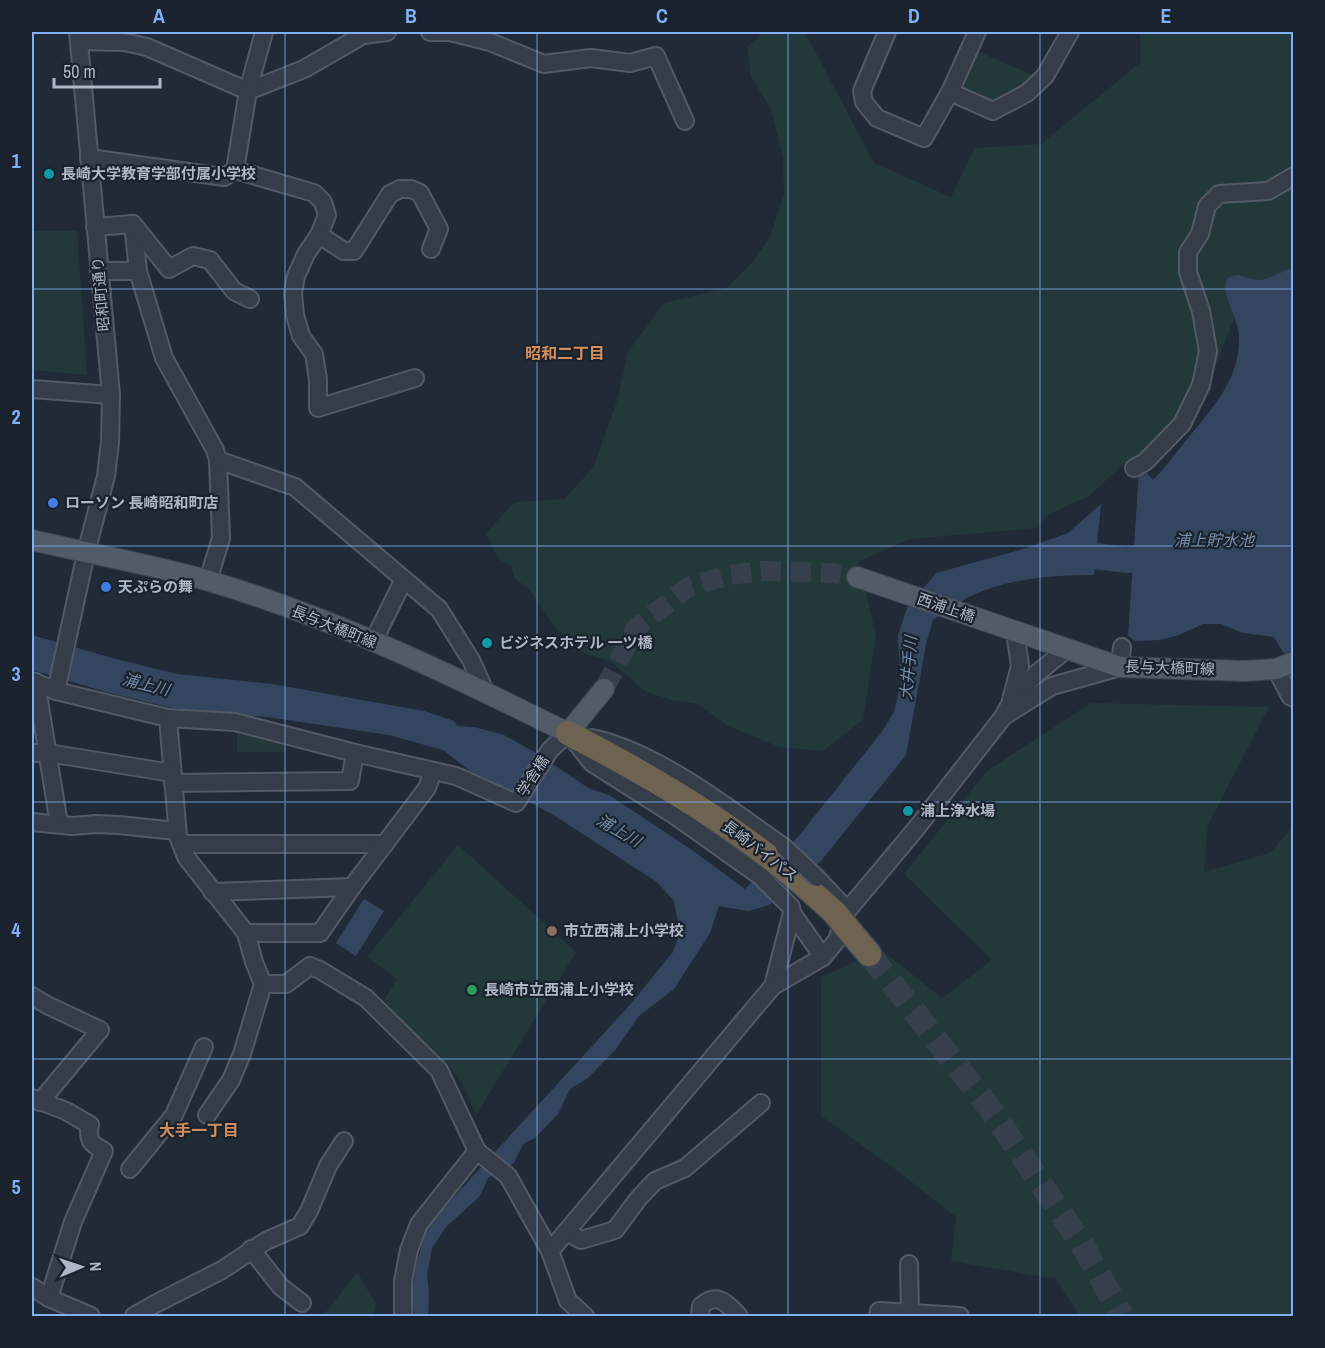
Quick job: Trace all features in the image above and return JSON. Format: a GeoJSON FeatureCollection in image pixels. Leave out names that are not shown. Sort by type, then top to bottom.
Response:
{"type":"FeatureCollection","features":[{"type":"Feature","properties":{"kind":"highway","name":"長崎バイパス"},"geometry":{"type":"LineString","coordinates":[[568,733],[728,826],[772,863],[801,896],[836,914],[861,950]]}},
{"type":"Feature","properties":{"kind":"main road","name":"長与大橋町線"},"geometry":{"type":"LineString","coordinates":[[32,540],[208,581],[298,611],[485,691],[568,733]]}},
{"type":"Feature","properties":{"kind":"main road","name":"西浦上橋"},"geometry":{"type":"LineString","coordinates":[[857,577],[1015,632]]}},
{"type":"Feature","properties":{"kind":"main road","name":"長与大橋町線"},"geometry":{"type":"LineString","coordinates":[[1015,632],[1120,667],[1245,671],[1285,665]]}},
{"type":"Feature","properties":{"kind":"main road"},"geometry":{"type":"LineString","coordinates":[[568,733],[604,689]]}},
{"type":"Feature","properties":{"kind":"street"},"geometry":{"type":"LineString","coordinates":[[235,171],[248,92],[264,32]]}},
{"type":"Feature","properties":{"kind":"street"},"geometry":{"type":"LineString","coordinates":[[79,36],[147,47],[248,92],[304,69],[363,35],[387,32]]}},
{"type":"Feature","properties":{"kind":"street"},"geometry":{"type":"LineString","coordinates":[[430,32],[450,32],[490,42],[544,64],[591,58],[630,63],[656,56],[685,121]]}},
{"type":"Feature","properties":{"kind":"street"},"geometry":{"type":"LineString","coordinates":[[887,32],[862,91],[864,102],[877,118],[924,138],[950,92],[977,32]]}},
{"type":"Feature","properties":{"kind":"street"},"geometry":{"type":"LineString","coordinates":[[950,92],[993,111],[1027,93],[1045,76],[1070,32]]}},
{"type":"Feature","properties":{"kind":"street","name":"昭和町通り"},"geometry":{"type":"LineString","coordinates":[[56,691],[86,553],[106,476],[110,443],[111,395],[79,36]]}},
{"type":"Feature","properties":{"kind":"street"},"geometry":{"type":"LineString","coordinates":[[89,158],[224,177],[235,171],[314,193],[323,202],[327,215],[319,235],[306,254],[296,276],[293,293],[301,336],[314,354],[318,379],[318,408],[415,378]]}},
{"type":"Feature","properties":{"kind":"street"},"geometry":{"type":"LineString","coordinates":[[1134,468],[1145,462],[1182,424],[1202,385],[1208,351],[1202,311],[1188,272],[1188,252],[1200,234],[1208,206],[1219,194],[1268,191],[1293,176]]}},
{"type":"Feature","properties":{"kind":"street"},"geometry":{"type":"LineString","coordinates":[[319,235],[344,251],[354,251],[390,194],[400,189],[411,189],[420,193],[439,229],[431,249]]}},
{"type":"Feature","properties":{"kind":"street"},"geometry":{"type":"LineString","coordinates":[[95,227],[133,224]]}},
{"type":"Feature","properties":{"kind":"street"},"geometry":{"type":"LineString","coordinates":[[133,224],[138,271],[164,358],[215,450],[218,460],[221,538],[208,581]]}},
{"type":"Feature","properties":{"kind":"street"},"geometry":{"type":"LineString","coordinates":[[133,224],[169,269],[193,255],[210,260],[234,291],[250,299]]}},
{"type":"Feature","properties":{"kind":"street"},"geometry":{"type":"LineString","coordinates":[[99,271],[138,271]]}},
{"type":"Feature","properties":{"kind":"street"},"geometry":{"type":"LineString","coordinates":[[32,389],[111,395]]}},
{"type":"Feature","properties":{"kind":"street"},"geometry":{"type":"LineString","coordinates":[[218,460],[295,487],[439,609],[471,660],[485,691]]}},
{"type":"Feature","properties":{"kind":"street"},"geometry":{"type":"LineString","coordinates":[[373,642],[404,579]]}},
{"type":"Feature","properties":{"kind":"street"},"geometry":{"type":"LineString","coordinates":[[1006,711],[1020,666],[1015,632]]}},
{"type":"Feature","properties":{"kind":"street"},"geometry":{"type":"LineString","coordinates":[[1006,711],[1052,686],[1120,667],[1122,647]]}},
{"type":"Feature","properties":{"kind":"street"},"geometry":{"type":"LineString","coordinates":[[550,1251],[773,986],[823,957],[837,940],[836,914],[915,830],[1036,674],[1067,649]]}},
{"type":"Feature","properties":{"kind":"street"},"geometry":{"type":"LineString","coordinates":[[1285,665],[1290,696],[1293,698]]}},
{"type":"Feature","properties":{"kind":"street"},"geometry":{"type":"LineString","coordinates":[[59,824],[40,753],[34,682],[56,691],[168,718],[235,722],[433,772],[427,788],[320,933],[246,933]]}},
{"type":"Feature","properties":{"kind":"street"},"geometry":{"type":"LineString","coordinates":[[168,718],[179,838],[186,857],[246,933],[263,984],[242,1054],[231,1080],[207,1114]]}},
{"type":"Feature","properties":{"kind":"street"},"geometry":{"type":"LineString","coordinates":[[568,733],[625,748],[689,781],[772,863]]}},
{"type":"Feature","properties":{"kind":"street"},"geometry":{"type":"LineString","coordinates":[[568,733],[592,763],[674,815],[772,863]]}},
{"type":"Feature","properties":{"kind":"street","name":"学舎橋"},"geometry":{"type":"LineString","coordinates":[[433,772],[456,776],[516,803],[550,750],[568,733]]}},
{"type":"Feature","properties":{"kind":"street"},"geometry":{"type":"LineString","coordinates":[[40,753],[173,778],[350,781],[355,753]]}},
{"type":"Feature","properties":{"kind":"street"},"geometry":{"type":"LineString","coordinates":[[32,822],[72,826],[119,825],[179,838],[385,844]]}},
{"type":"Feature","properties":{"kind":"street"},"geometry":{"type":"LineString","coordinates":[[212,892],[352,888]]}},
{"type":"Feature","properties":{"kind":"street"},"geometry":{"type":"LineString","coordinates":[[801,896],[823,957]]}},
{"type":"Feature","properties":{"kind":"street"},"geometry":{"type":"LineString","coordinates":[[773,986],[801,896]]}},
{"type":"Feature","properties":{"kind":"street"},"geometry":{"type":"LineString","coordinates":[[263,984],[285,984],[310,966],[320,970],[366,999],[439,1070],[477,1151],[508,1176],[550,1251],[568,1301],[585,1317]]}},
{"type":"Feature","properties":{"kind":"street"},"geometry":{"type":"LineString","coordinates":[[32,996],[100,1030],[36,1100],[66,1111],[90,1125],[88,1136],[92,1144],[104,1151],[73,1222],[49,1298]]}},
{"type":"Feature","properties":{"kind":"street"},"geometry":{"type":"LineString","coordinates":[[130,1169],[174,1115],[204,1047]]}},
{"type":"Feature","properties":{"kind":"street"},"geometry":{"type":"LineString","coordinates":[[567,1232],[581,1240],[615,1230],[655,1181],[685,1168],[761,1102]]}},
{"type":"Feature","properties":{"kind":"street"},"geometry":{"type":"LineString","coordinates":[[134,1317],[154,1304],[222,1270],[251,1249],[300,1226],[309,1211],[328,1166],[344,1141]]}},
{"type":"Feature","properties":{"kind":"street"},"geometry":{"type":"LineString","coordinates":[[403,1317],[403,1281],[409,1250],[419,1224],[477,1151]]}},
{"type":"Feature","properties":{"kind":"street"},"geometry":{"type":"LineString","coordinates":[[251,1249],[280,1287],[302,1303]]}},
{"type":"Feature","properties":{"kind":"street"},"geometry":{"type":"LineString","coordinates":[[909,1264],[910,1313]]}},
{"type":"Feature","properties":{"kind":"street"},"geometry":{"type":"LineString","coordinates":[[32,1287],[73,1313],[91,1317]]}},
{"type":"Feature","properties":{"kind":"street"},"geometry":{"type":"LineString","coordinates":[[700,1317],[701,1306],[708,1300],[717,1299],[723,1300],[739,1317]]}},
{"type":"Feature","properties":{"kind":"street"},"geometry":{"type":"LineString","coordinates":[[878,1317],[879,1311],[960,1317]]}},
{"type":"Feature","properties":{"kind":"green space"},"geometry":{"type":"Polygon","coordinates":[[[764,32],[805,32],[874,163],[951,197],[975,148],[1041,144],[1141,62],[1140,32],[1293,32],[1293,277],[1243,295],[1193,424],[1128,460],[1089,496],[1049,514],[1037,528],[910,539],[859,561],[876,636],[863,720],[823,751],[779,747],[728,726],[698,704],[672,700],[646,692],[611,662],[577,650],[554,626],[529,589],[514,578],[511,565],[498,559],[486,533],[515,502],[564,499],[593,468],[617,401],[628,352],[664,303],[727,288],[753,261],[770,237],[784,194],[783,157],[771,109],[751,77],[747,47],[764,32]]]}},
{"type":"Feature","properties":{"kind":"green space"},"geometry":{"type":"Polygon","coordinates":[[[977,51],[1035,76],[1000,100],[990,101],[965,91],[961,82],[977,51]]]}},
{"type":"Feature","properties":{"kind":"green space"},"geometry":{"type":"Polygon","coordinates":[[[32,231],[77,231],[87,375],[32,370],[32,231]]]}},
{"type":"Feature","properties":{"kind":"green space"},"geometry":{"type":"Polygon","coordinates":[[[1091,703],[1269,707],[1208,825],[1204,872],[1270,853],[1293,827],[1293,1316],[1080,1316],[1056,1279],[951,1261],[956,1217],[899,1172],[821,1116],[821,977],[882,950],[942,998],[992,960],[904,874],[987,771],[1091,703]]]}},
{"type":"Feature","properties":{"kind":"green space"},"geometry":{"type":"Polygon","coordinates":[[[237,733],[285,745],[285,752],[237,752],[237,733]]]}},
{"type":"Feature","properties":{"kind":"green space","name":"長崎市立西浦上小学校"},"geometry":{"type":"Polygon","coordinates":[[[458,845],[576,952],[476,1115],[461,1082],[448,1064],[424,1041],[401,1025],[384,1000],[397,979],[367,957],[458,845]]]}},
{"type":"Feature","properties":{"kind":"green space"},"geometry":{"type":"Polygon","coordinates":[[[357,1272],[376,1304],[374,1316],[323,1316],[357,1272]]]}},
{"type":"Feature","properties":{"kind":"water","name":"浦上貯水池"},"geometry":{"type":"Polygon","coordinates":[[[1291,268],[1294,270],[1293,650],[1284,654],[1274,637],[1243,633],[1221,624],[1203,624],[1179,635],[1159,640],[1135,641],[1128,636],[1139,472],[1145,471],[1153,480],[1208,414],[1231,378],[1236,364],[1239,335],[1227,297],[1228,278],[1240,275],[1261,280],[1291,268]]]}},
{"type":"Feature","properties":{"kind":"water","name":"浦上川"},"geometry":{"type":"Polygon","coordinates":[[[1101,504],[1094,575],[1046,577],[999,586],[969,597],[933,620],[926,644],[906,755],[821,861],[769,905],[748,911],[719,906],[710,933],[674,989],[639,1016],[616,1049],[588,1078],[570,1089],[558,1114],[535,1138],[523,1144],[514,1163],[488,1178],[480,1196],[446,1227],[432,1248],[427,1275],[428,1316],[414,1316],[413,1292],[418,1258],[429,1224],[628,1007],[673,952],[680,932],[674,901],[657,882],[552,814],[470,771],[443,750],[389,735],[267,717],[172,708],[106,692],[32,670],[32,635],[177,674],[272,684],[424,711],[454,721],[457,726],[474,727],[504,735],[590,789],[609,795],[692,850],[745,889],[797,838],[881,733],[894,712],[901,683],[898,635],[907,608],[936,573],[1020,550],[1068,533],[1101,504]]]}},
{"type":"Feature","properties":{"kind":"water"},"geometry":{"type":"Polygon","coordinates":[[[364,899],[384,911],[356,956],[336,943],[364,899]]]}},
{"type":"Feature","properties":{"kind":"waterway","name":"大井手川"},"geometry":{"type":"LineString","coordinates":[[1061,559],[1086,555],[1128,560],[1167,552]]}},
{"type":"Feature","properties":{"kind":"tunnel"},"geometry":{"type":"LineString","coordinates":[[604,689],[636,628],[688,587],[730,575],[761,571],[833,573],[857,577]]}},
{"type":"Feature","properties":{"kind":"tunnel"},"geometry":{"type":"LineString","coordinates":[[869,954],[989,1107],[1081,1243],[1122,1316]]}},
{"type":"Feature","properties":{"kind":"place","name":"長崎大学教育学部付属小学校"},"geometry":{"type":"Point","coordinates":[49,174]}},
{"type":"Feature","properties":{"kind":"place","name":"ローソン 長崎昭和町店"},"geometry":{"type":"Point","coordinates":[53,503]}},
{"type":"Feature","properties":{"kind":"place","name":"天ぷらの舞"},"geometry":{"type":"Point","coordinates":[106,587]}},
{"type":"Feature","properties":{"kind":"place","name":"ビジネスホテル 一ツ橋"},"geometry":{"type":"Point","coordinates":[487,643]}},
{"type":"Feature","properties":{"kind":"place","name":"浦上浄水場"},"geometry":{"type":"Point","coordinates":[908,811]}},
{"type":"Feature","properties":{"kind":"place","name":"市立西浦上小学校"},"geometry":{"type":"Point","coordinates":[552,931]}},
{"type":"Feature","properties":{"kind":"place","name":"長崎市立西浦上小学校"},"geometry":{"type":"Point","coordinates":[472,990]}},
{"type":"Feature","properties":{"kind":"district","name":"昭和二丁目"},"geometry":{"type":"Point","coordinates":[565,353]}},
{"type":"Feature","properties":{"kind":"district","name":"大手一丁目"},"geometry":{"type":"Point","coordinates":[199,1130]}}]}
